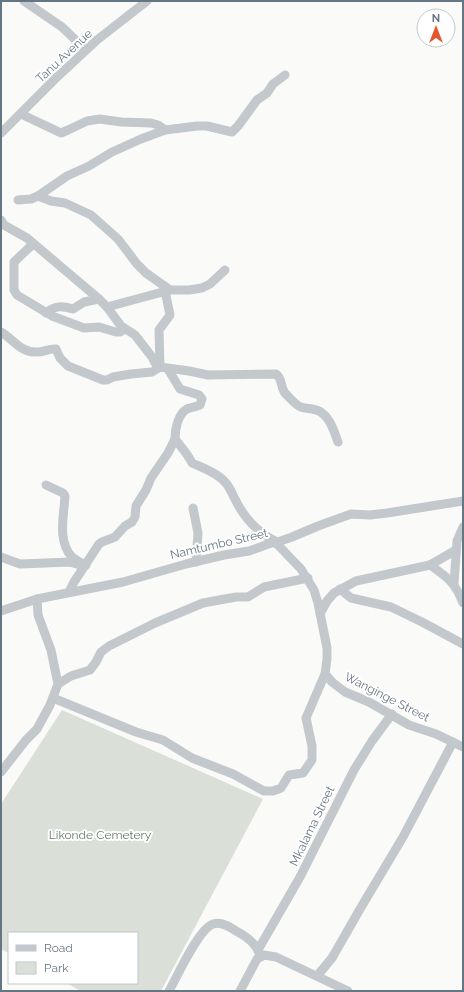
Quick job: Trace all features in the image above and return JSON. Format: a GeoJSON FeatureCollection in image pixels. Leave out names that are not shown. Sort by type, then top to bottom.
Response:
{"type":"FeatureCollection","features":[{"type":"Feature","properties":{"kind":"street"},"geometry":{"type":"LineString","coordinates":[[24,1],[62,27],[86,50]]}},
{"type":"Feature","properties":{"kind":"street","name":"Tanu Avenue"},"geometry":{"type":"LineString","coordinates":[[1,134],[86,50],[147,1]]}},
{"type":"Feature","properties":{"kind":"street"},"geometry":{"type":"LineString","coordinates":[[18,200],[31,199],[38,196],[67,176],[89,166],[112,152],[165,130],[207,126],[232,132],[256,100],[267,93],[273,84],[285,75]]}},
{"type":"Feature","properties":{"kind":"street"},"geometry":{"type":"LineString","coordinates":[[21,114],[60,133],[87,121],[100,119],[121,122],[151,123],[160,126],[165,130]]}},
{"type":"Feature","properties":{"kind":"street"},"geometry":{"type":"LineString","coordinates":[[1,121],[10,124]]}},
{"type":"Feature","properties":{"kind":"street"},"geometry":{"type":"LineString","coordinates":[[38,196],[51,201],[65,203],[92,215],[118,239],[146,273],[167,290],[170,315],[159,330],[164,368],[180,389],[199,395],[202,399],[200,405],[186,410],[180,416],[175,438],[168,453],[150,478],[146,490],[138,503],[134,520],[125,526],[115,537],[99,544],[69,592]]}},
{"type":"Feature","properties":{"kind":"street"},"geometry":{"type":"LineString","coordinates":[[1,220],[4,225],[11,230],[25,236],[99,299],[122,326],[135,335],[155,363],[164,368],[208,375],[276,374],[280,378],[284,392],[296,405],[302,408],[321,412],[332,426],[338,442]]}},
{"type":"Feature","properties":{"kind":"street"},"geometry":{"type":"LineString","coordinates":[[33,244],[14,262],[14,290],[20,297],[46,313],[84,328],[99,327],[116,332],[120,332],[125,329]]}},
{"type":"Feature","properties":{"kind":"street"},"geometry":{"type":"LineString","coordinates":[[107,307],[167,290],[189,290],[202,288],[210,284],[226,270]]}},
{"type":"Feature","properties":{"kind":"street"},"geometry":{"type":"LineString","coordinates":[[46,313],[61,305],[73,309],[84,302],[99,299]]}},
{"type":"Feature","properties":{"kind":"street"},"geometry":{"type":"LineString","coordinates":[[1,332],[8,336],[18,347],[29,351],[36,352],[52,348],[56,349],[60,358],[68,366],[103,380],[131,374],[152,372],[164,368]]}},
{"type":"Feature","properties":{"kind":"street"},"geometry":{"type":"LineString","coordinates":[[175,438],[184,452],[189,455],[192,464],[210,472],[226,483],[254,527],[276,542],[351,514],[370,515],[463,502]]}},
{"type":"Feature","properties":{"kind":"street"},"geometry":{"type":"LineString","coordinates":[[46,485],[63,493],[65,496],[62,524],[68,552],[73,558],[85,566]]}},
{"type":"Feature","properties":{"kind":"street"},"geometry":{"type":"LineString","coordinates":[[193,508],[198,533],[196,562]]}},
{"type":"Feature","properties":{"kind":"street"},"geometry":{"type":"LineString","coordinates":[[454,584],[457,541],[463,527]]}},
{"type":"Feature","properties":{"kind":"street","name":"Namtumbo Street"},"geometry":{"type":"LineString","coordinates":[[1,612],[37,599],[123,582],[224,555],[249,551],[276,542],[308,578],[314,590],[327,648],[327,659],[324,674],[306,718],[313,751],[312,760],[303,773],[289,775],[281,788],[273,791],[264,791],[233,774],[198,761],[166,741],[136,732],[53,698]]}},
{"type":"Feature","properties":{"kind":"street"},"geometry":{"type":"LineString","coordinates":[[320,614],[327,601],[334,593],[356,581],[430,565],[456,550]]}},
{"type":"Feature","properties":{"kind":"street"},"geometry":{"type":"LineString","coordinates":[[1,558],[20,564],[70,562],[85,566]]}},
{"type":"Feature","properties":{"kind":"street"},"geometry":{"type":"LineString","coordinates":[[430,565],[454,584],[463,603]]}},
{"type":"Feature","properties":{"kind":"street"},"geometry":{"type":"LineString","coordinates":[[77,577],[92,588]]}},
{"type":"Feature","properties":{"kind":"street"},"geometry":{"type":"LineString","coordinates":[[58,684],[71,676],[90,670],[101,652],[109,646],[156,623],[204,603],[236,597],[248,598],[264,587],[308,578]]}},
{"type":"Feature","properties":{"kind":"street"},"geometry":{"type":"LineString","coordinates":[[340,589],[351,598],[392,607],[463,644]]}},
{"type":"Feature","properties":{"kind":"street"},"geometry":{"type":"LineString","coordinates":[[1,772],[26,740],[38,729],[58,684],[51,650],[38,615],[37,599]]}},
{"type":"Feature","properties":{"kind":"street","name":"Wanginge Street"},"geometry":{"type":"LineString","coordinates":[[324,674],[345,692],[369,702],[409,725],[436,734],[463,747]]}},
{"type":"Feature","properties":{"kind":"street","name":"Mkalama Street"},"geometry":{"type":"LineString","coordinates":[[240,991],[354,770],[372,741],[392,714]]}},
{"type":"Feature","properties":{"kind":"street"},"geometry":{"type":"LineString","coordinates":[[317,976],[332,958],[403,837],[453,742]]}},
{"type":"Feature","properties":{"kind":"street"},"geometry":{"type":"LineString","coordinates":[[169,991],[195,943],[207,927],[217,923],[226,925],[249,939],[259,953],[270,955],[348,991]]}},
{"type":"Feature","properties":{"kind":"green space","name":"Likonde Cemetery"},"geometry":{"type":"Polygon","coordinates":[[[62,710],[263,799],[161,991],[81,991],[68,984],[138,984],[138,932],[8,932],[8,952],[1,949],[1,804],[62,710]]]}}]}
